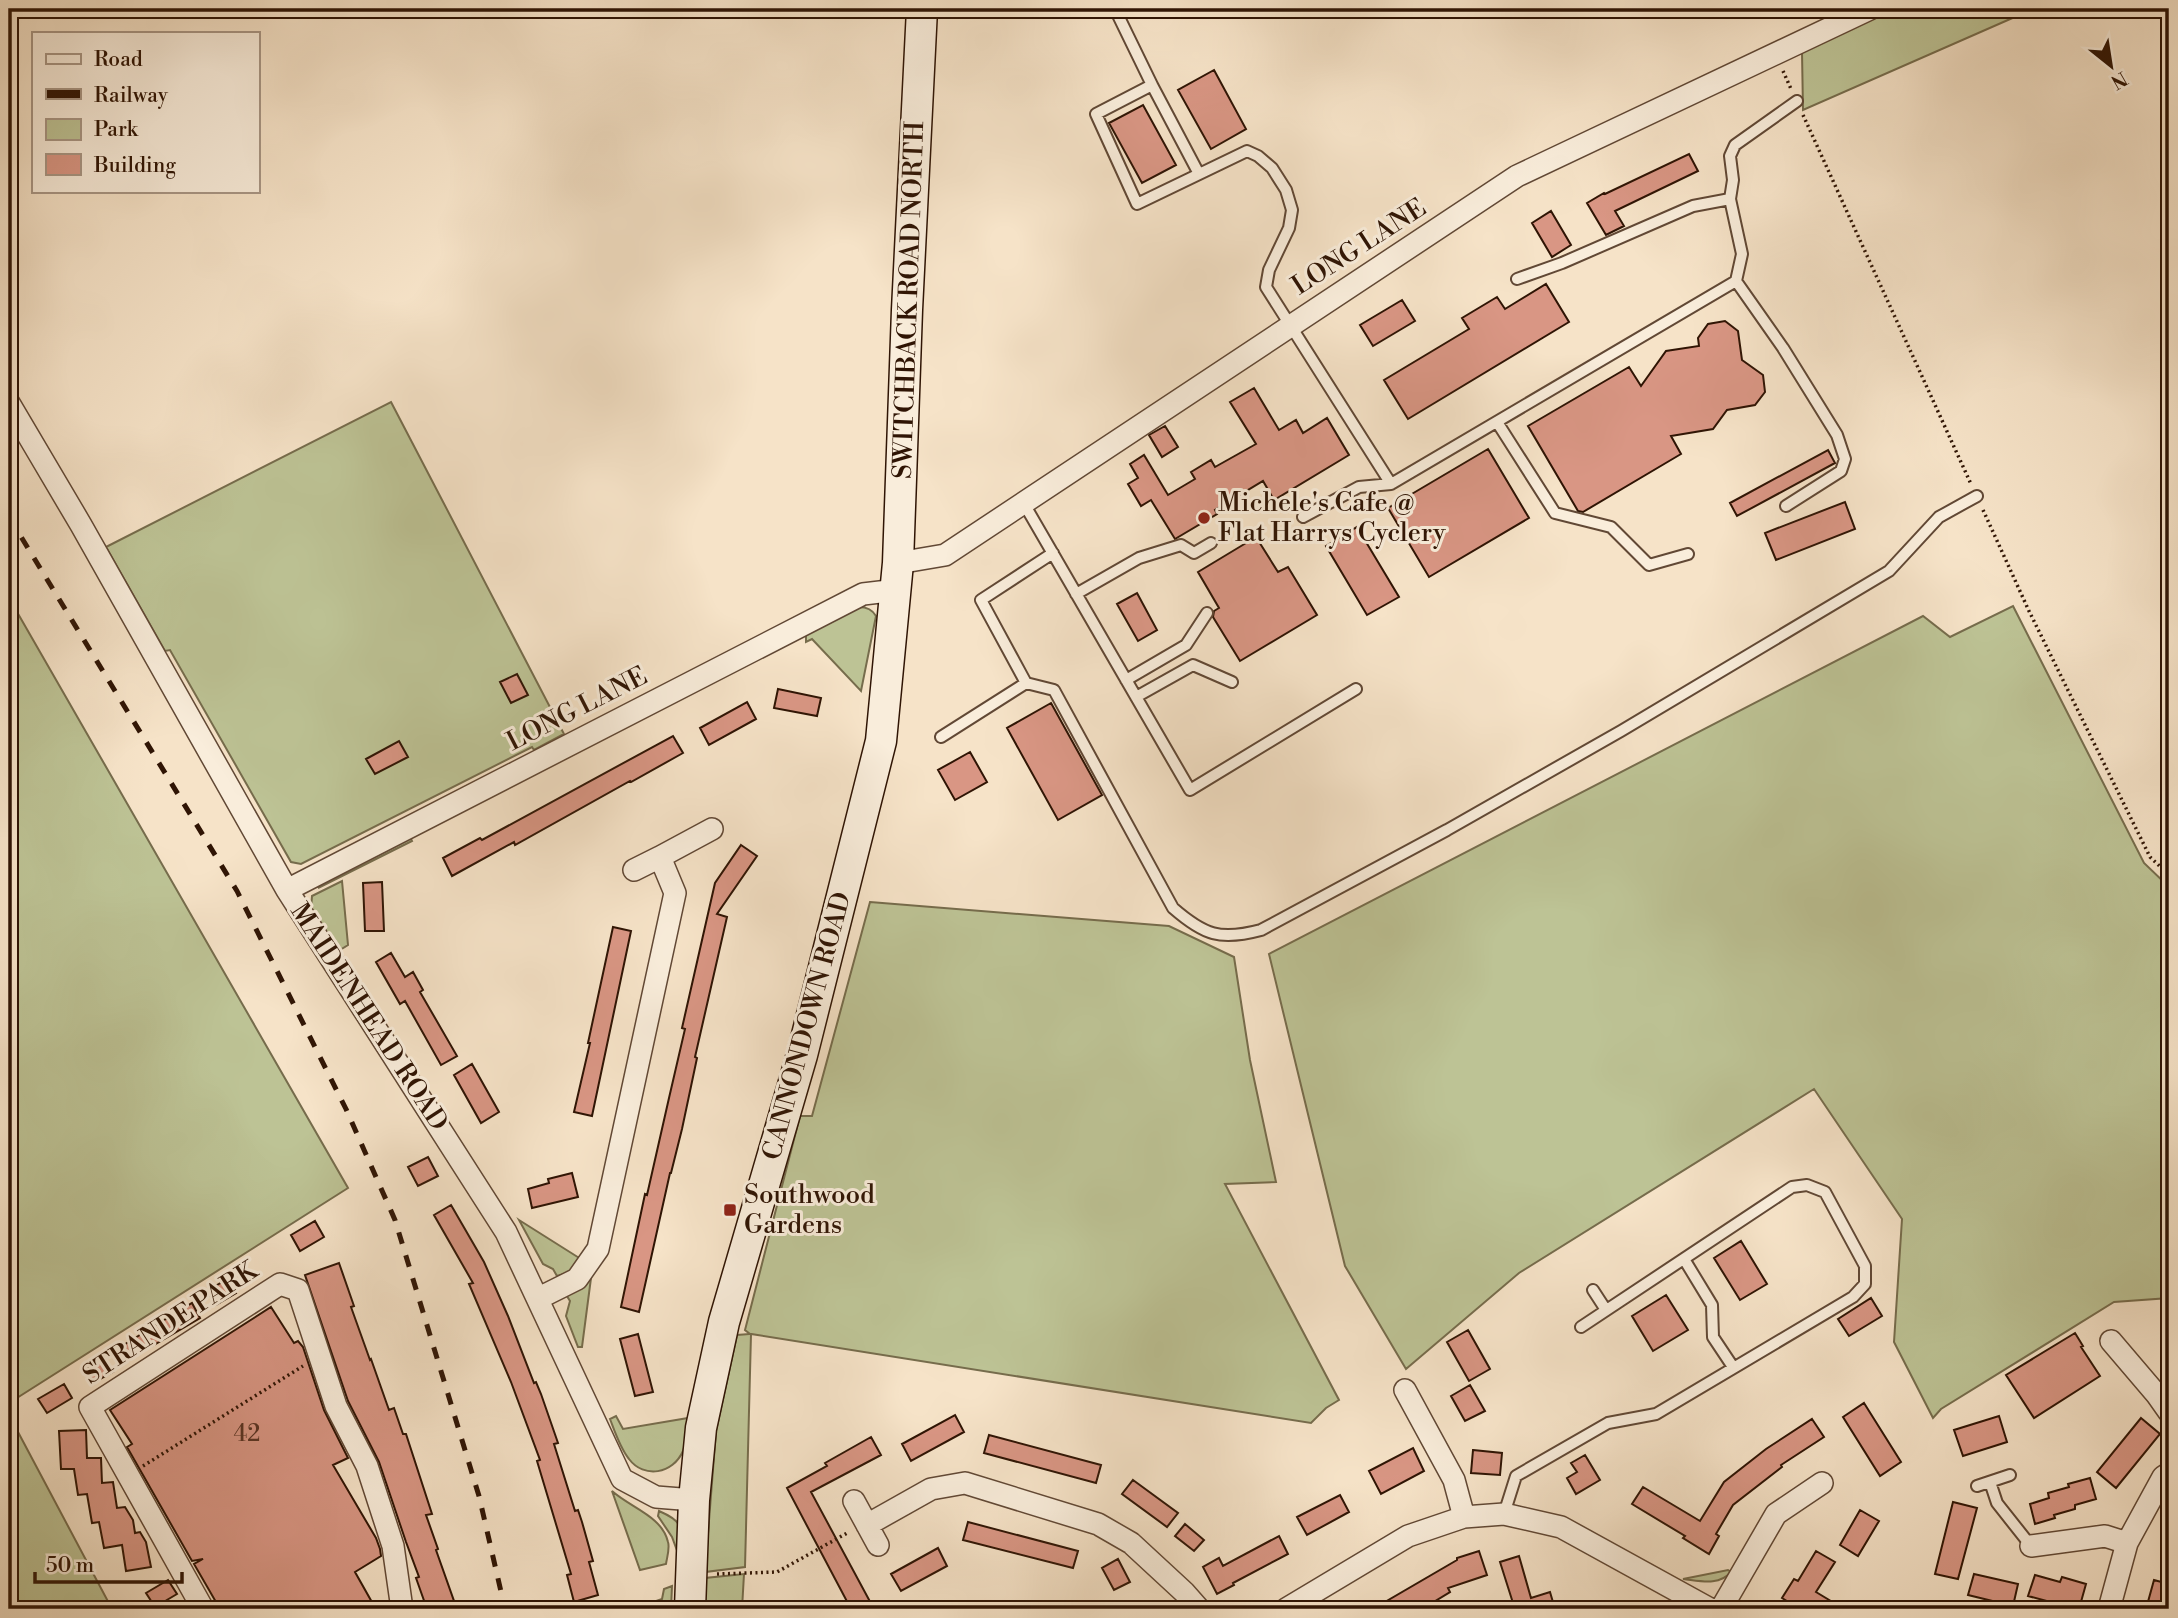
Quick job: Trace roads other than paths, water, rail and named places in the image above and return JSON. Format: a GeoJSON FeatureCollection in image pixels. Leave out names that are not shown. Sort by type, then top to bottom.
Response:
{"type":"FeatureCollection","features":[{"type":"Feature","properties":{"kind":"main road","name":"SWITCHBACK ROAD NORTH"},"geometry":{"type":"LineString","coordinates":[[897,577],[922,9]]}},
{"type":"Feature","properties":{"kind":"main road","name":"CANNONDOWN ROAD"},"geometry":{"type":"LineString","coordinates":[[694,1500],[701,1428],[724,1322],[802,1055],[881,741],[897,577]]}},
{"type":"Feature","properties":{"kind":"main road"},"geometry":{"type":"LineString","coordinates":[[690,1609],[694,1500]]}},
{"type":"Feature","properties":{"kind":"street","name":"LONG LANE"},"geometry":{"type":"LineString","coordinates":[[287,890],[863,594],[945,555],[1517,176],[1870,9]]}},
{"type":"Feature","properties":{"kind":"street","name":"MAIDENHEAD ROAD"},"geometry":{"type":"LineString","coordinates":[[9,403],[88,537],[287,890],[506,1232],[622,1479],[656,1497],[694,1500]]}},
{"type":"Feature","properties":{"kind":"street"},"geometry":{"type":"LineString","coordinates":[[634,870],[712,829]]}},
{"type":"Feature","properties":{"kind":"street"},"geometry":{"type":"LineString","coordinates":[[539,1298],[577,1279],[598,1249],[675,893],[660,857]]}},
{"type":"Feature","properties":{"kind":"street","name":"STRANDE PARK"},"geometry":{"type":"LineString","coordinates":[[202,1609],[90,1408],[281,1284],[299,1290],[336,1406],[367,1466],[393,1546],[402,1609]]}},
{"type":"Feature","properties":{"kind":"street"},"geometry":{"type":"LineString","coordinates":[[2111,1341],[2169,1412]]}},
{"type":"Feature","properties":{"kind":"street"},"geometry":{"type":"LineString","coordinates":[[1405,1390],[1454,1480],[1464,1517]]}},
{"type":"Feature","properties":{"kind":"street"},"geometry":{"type":"LineString","coordinates":[[2109,1609],[2127,1543],[2163,1477],[2169,1473]]}},
{"type":"Feature","properties":{"kind":"street"},"geometry":{"type":"LineString","coordinates":[[867,1525],[931,1489],[965,1483],[1098,1524],[1131,1543],[1199,1609]]}},
{"type":"Feature","properties":{"kind":"street"},"geometry":{"type":"LineString","coordinates":[[1721,1609],[1776,1514],[1822,1483]]}},
{"type":"Feature","properties":{"kind":"street"},"geometry":{"type":"LineString","coordinates":[[854,1501],[878,1545]]}},
{"type":"Feature","properties":{"kind":"street"},"geometry":{"type":"LineString","coordinates":[[1286,1609],[1408,1536],[1464,1517],[1504,1514],[1561,1527],[1710,1609]]}},
{"type":"Feature","properties":{"kind":"street"},"geometry":{"type":"LineString","coordinates":[[2031,1546],[2105,1536],[2127,1543]]}},
{"type":"Feature","properties":{"kind":"lane"},"geometry":{"type":"LineString","coordinates":[[1115,9],[1199,174]]}},
{"type":"Feature","properties":{"kind":"lane"},"geometry":{"type":"LineString","coordinates":[[1152,85],[1096,114],[1137,204],[1247,151],[1272,167],[1286,190],[1292,210],[1289,228],[1269,270],[1266,287],[1391,484]]}},
{"type":"Feature","properties":{"kind":"lane"},"geometry":{"type":"LineString","coordinates":[[1786,506],[1841,471],[1844,459],[1837,435],[1737,281],[1742,254],[1730,199],[1733,180],[1730,156],[1735,145],[1797,101]]}},
{"type":"Feature","properties":{"kind":"lane"},"geometry":{"type":"LineString","coordinates":[[1517,279],[1562,263],[1693,206],[1730,199]]}},
{"type":"Feature","properties":{"kind":"lane"},"geometry":{"type":"LineString","coordinates":[[1303,517],[1359,486],[1391,484],[1737,281]]}},
{"type":"Feature","properties":{"kind":"lane"},"geometry":{"type":"LineString","coordinates":[[1497,422],[1555,513],[1611,527],[1649,565],[1688,554]]}},
{"type":"Feature","properties":{"kind":"lane"},"geometry":{"type":"LineString","coordinates":[[942,737],[1026,683],[1054,690],[1173,908],[1193,925],[1213,933],[1237,936],[1261,930],[1447,830],[1889,571],[1939,517],[1976,496]]}},
{"type":"Feature","properties":{"kind":"lane"},"geometry":{"type":"LineString","coordinates":[[1023,502],[1190,790],[1356,689]]}},
{"type":"Feature","properties":{"kind":"lane"},"geometry":{"type":"LineString","coordinates":[[1076,594],[1139,558],[1181,545],[1194,553],[1211,543]]}},
{"type":"Feature","properties":{"kind":"lane"},"geometry":{"type":"LineString","coordinates":[[1026,683],[981,600],[1053,554]]}},
{"type":"Feature","properties":{"kind":"lane"},"geometry":{"type":"LineString","coordinates":[[1126,680],[1186,645],[1206,613]]}},
{"type":"Feature","properties":{"kind":"lane"},"geometry":{"type":"LineString","coordinates":[[1136,697],[1193,665],[1232,682]]}},
{"type":"Feature","properties":{"kind":"lane"},"geometry":{"type":"LineString","coordinates":[[1504,1514],[1516,1476],[1608,1423],[1656,1414],[1853,1297],[1865,1284],[1865,1266],[1825,1192],[1807,1185],[1791,1187],[1581,1327]]}},
{"type":"Feature","properties":{"kind":"lane"},"geometry":{"type":"LineString","coordinates":[[1684,1259],[1712,1305],[1713,1336],[1733,1367]]}},
{"type":"Feature","properties":{"kind":"lane"},"geometry":{"type":"LineString","coordinates":[[1593,1290],[1606,1310]]}},
{"type":"Feature","properties":{"kind":"lane"},"geometry":{"type":"LineString","coordinates":[[1977,1486],[2010,1475]]}},
{"type":"Feature","properties":{"kind":"lane"},"geometry":{"type":"LineString","coordinates":[[1990,1482],[1997,1503],[2031,1546]]}},
{"type":"Feature","properties":{"kind":"railway"},"geometry":{"type":"LineString","coordinates":[[9,517],[237,891],[346,1109],[395,1220],[479,1496],[505,1609]]}},
{"type":"Feature","properties":{"kind":"place","name":"Michele's Cafe @ Flat Harrys Cyclery"},"geometry":{"type":"Point","coordinates":[1204,518]}},
{"type":"Feature","properties":{"kind":"place","name":"Southwood Gardens"},"geometry":{"type":"Point","coordinates":[730,1210]}}]}
